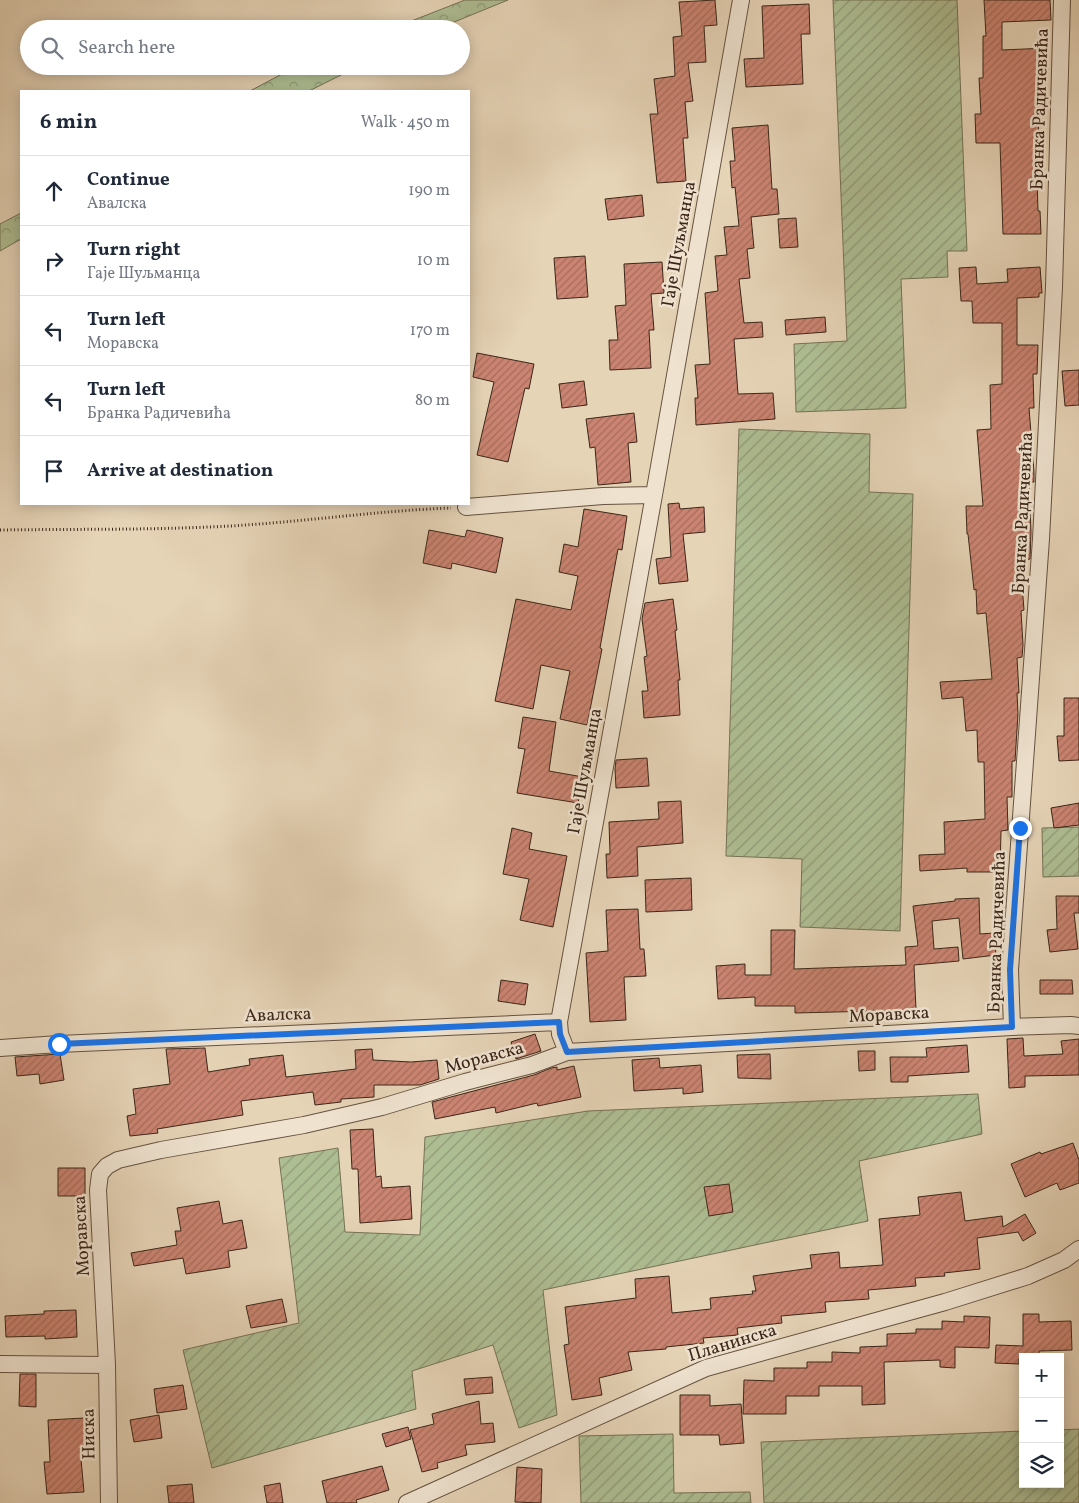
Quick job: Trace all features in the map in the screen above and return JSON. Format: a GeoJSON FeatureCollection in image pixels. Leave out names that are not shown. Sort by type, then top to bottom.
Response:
{"type":"FeatureCollection","features":[{"type":"Feature","properties":{"kind":"street","name":"Гаје Шуљманца"},"geometry":{"type":"LineString","coordinates":[[567,1052],[560,1034],[559,1022],[654,495],[740,0]]}},
{"type":"Feature","properties":{"kind":"street","name":"Бранка Радичевића"},"geometry":{"type":"LineString","coordinates":[[1012,1027],[1010,970],[1040,548],[1054,287],[1062,0]]}},
{"type":"Feature","properties":{"kind":"street"},"geometry":{"type":"LineString","coordinates":[[466,507],[603,496],[654,495]]}},
{"type":"Feature","properties":{"kind":"street","name":"Авалска"},"geometry":{"type":"LineString","coordinates":[[0,1048],[559,1022]]}},
{"type":"Feature","properties":{"kind":"street","name":"Моравска"},"geometry":{"type":"LineString","coordinates":[[107,1365],[98,1190],[100,1174],[107,1166],[118,1160],[161,1150],[304,1125],[382,1107],[465,1082],[532,1065],[567,1052],[1012,1027],[1079,1026]]}},
{"type":"Feature","properties":{"kind":"street","name":"Планинска"},"geometry":{"type":"LineString","coordinates":[[407,1503],[706,1368],[945,1302],[1028,1276],[1064,1260],[1079,1249]]}},
{"type":"Feature","properties":{"kind":"street"},"geometry":{"type":"LineString","coordinates":[[0,1364],[107,1365]]}},
{"type":"Feature","properties":{"kind":"street","name":"Ниска"},"geometry":{"type":"LineString","coordinates":[[107,1365],[109,1503]]}},
{"type":"Feature","properties":{"kind":"path"},"geometry":{"type":"LineString","coordinates":[[0,530],[209,527],[286,522],[355,514],[466,507]]}},
{"type":"Feature","properties":{"kind":"green space"},"geometry":{"type":"Polygon","coordinates":[[[465,0],[508,0],[459,20],[414,20],[465,0]]]}},
{"type":"Feature","properties":{"kind":"green space"},"geometry":{"type":"Polygon","coordinates":[[[833,0],[957,0],[967,251],[947,251],[948,277],[901,279],[906,408],[796,412],[794,344],[847,341],[833,0]]]}},
{"type":"Feature","properties":{"kind":"green space"},"geometry":{"type":"Polygon","coordinates":[[[280,75],[341,75],[311,90],[252,90],[280,75]]]}},
{"type":"Feature","properties":{"kind":"green space"},"geometry":{"type":"Polygon","coordinates":[[[20,214],[20,240],[0,251],[0,224],[20,214]]]}},
{"type":"Feature","properties":{"kind":"green space"},"geometry":{"type":"Polygon","coordinates":[[[739,429],[870,434],[869,492],[913,494],[900,931],[800,927],[802,859],[726,856],[739,429]]]}},
{"type":"Feature","properties":{"kind":"green space"},"geometry":{"type":"Polygon","coordinates":[[[1079,827],[1079,876],[1043,877],[1042,828],[1079,827]]]}},
{"type":"Feature","properties":{"kind":"green space"},"geometry":{"type":"Polygon","coordinates":[[[978,1094],[982,1134],[859,1161],[868,1221],[543,1290],[557,1415],[519,1428],[493,1345],[412,1371],[416,1409],[212,1468],[183,1350],[299,1323],[279,1158],[338,1148],[345,1232],[420,1235],[425,1137],[588,1111],[978,1094]]]}},
{"type":"Feature","properties":{"kind":"green space"},"geometry":{"type":"Polygon","coordinates":[[[1079,1429],[1079,1503],[764,1503],[761,1442],[1019,1431],[1019,1488],[1064,1488],[1064,1430],[1079,1429]]]}},
{"type":"Feature","properties":{"kind":"green space"},"geometry":{"type":"Polygon","coordinates":[[[673,1434],[674,1493],[750,1492],[751,1503],[581,1503],[579,1436],[673,1434]]]}},
{"type":"Feature","properties":{"kind":"building"},"geometry":{"type":"Polygon","coordinates":[[[715,0],[717,25],[704,26],[706,62],[688,63],[693,101],[685,102],[688,138],[683,138],[686,181],[657,183],[650,114],[658,114],[654,79],[675,76],[673,37],[682,36],[679,2],[715,0]]]}},
{"type":"Feature","properties":{"kind":"building"},"geometry":{"type":"Polygon","coordinates":[[[984,0],[1050,0],[1051,20],[1002,22],[1002,50],[1047,48],[1048,72],[1044,72],[1043,112],[1038,112],[1039,142],[1036,142],[1038,211],[1040,211],[1041,234],[1003,234],[1000,143],[976,143],[975,114],[981,114],[979,78],[983,78],[983,36],[986,36],[984,0]]]}},
{"type":"Feature","properties":{"kind":"building"},"geometry":{"type":"Polygon","coordinates":[[[809,4],[810,34],[801,34],[803,84],[746,87],[744,59],[764,58],[762,6],[809,4]]]}},
{"type":"Feature","properties":{"kind":"building"},"geometry":{"type":"Polygon","coordinates":[[[768,125],[772,189],[777,189],[779,214],[751,217],[754,248],[747,249],[750,278],[739,279],[744,323],[762,322],[763,337],[734,339],[738,394],[773,393],[775,419],[696,425],[695,398],[698,398],[695,365],[710,364],[705,293],[718,291],[715,256],[727,255],[724,227],[739,226],[735,187],[732,188],[730,161],[735,161],[732,128],[768,125]]]}},
{"type":"Feature","properties":{"kind":"building"},"geometry":{"type":"Polygon","coordinates":[[[642,195],[644,216],[608,220],[605,199],[642,195]]]}},
{"type":"Feature","properties":{"kind":"building"},"geometry":{"type":"Polygon","coordinates":[[[796,218],[798,247],[780,248],[778,219],[796,218]]]}},
{"type":"Feature","properties":{"kind":"building"},"geometry":{"type":"Polygon","coordinates":[[[585,256],[588,297],[557,299],[554,258],[585,256]]]}},
{"type":"Feature","properties":{"kind":"building"},"geometry":{"type":"Polygon","coordinates":[[[662,262],[664,293],[651,294],[654,330],[649,330],[651,368],[610,370],[609,340],[618,340],[615,306],[626,305],[624,264],[662,262]]]}},
{"type":"Feature","properties":{"kind":"building"},"geometry":{"type":"Polygon","coordinates":[[[976,267],[977,284],[1008,282],[1007,269],[1040,267],[1042,293],[1039,293],[1039,297],[1017,298],[1017,345],[1038,345],[1037,374],[1033,374],[1034,408],[1029,408],[1034,472],[1034,482],[1029,482],[1030,559],[1020,560],[1024,610],[1021,611],[1023,645],[1022,657],[1017,658],[1019,693],[1017,693],[1018,714],[1015,761],[1012,761],[1012,797],[1007,797],[1008,830],[1001,831],[1000,872],[967,872],[967,868],[920,871],[919,855],[945,854],[944,822],[985,819],[984,762],[978,762],[977,730],[966,731],[963,697],[942,699],[940,682],[992,679],[986,613],[977,614],[976,589],[974,590],[967,534],[966,506],[983,506],[977,430],[991,429],[990,385],[1002,384],[1002,323],[973,323],[972,301],[961,301],[959,268],[976,267]]]}},
{"type":"Feature","properties":{"kind":"building"},"geometry":{"type":"Polygon","coordinates":[[[825,317],[826,332],[786,335],[785,320],[825,317]]]}},
{"type":"Feature","properties":{"kind":"building"},"geometry":{"type":"Polygon","coordinates":[[[477,353],[534,364],[529,389],[525,388],[508,462],[477,455],[494,382],[473,377],[477,353]]]}},
{"type":"Feature","properties":{"kind":"building"},"geometry":{"type":"Polygon","coordinates":[[[1079,370],[1079,405],[1065,406],[1062,371],[1079,370]]]}},
{"type":"Feature","properties":{"kind":"building"},"geometry":{"type":"Polygon","coordinates":[[[584,381],[587,405],[562,408],[559,384],[584,381]]]}},
{"type":"Feature","properties":{"kind":"building"},"geometry":{"type":"Polygon","coordinates":[[[634,413],[637,442],[628,443],[631,482],[598,485],[595,447],[590,448],[586,419],[634,413]]]}},
{"type":"Feature","properties":{"kind":"building"},"geometry":{"type":"Polygon","coordinates":[[[679,503],[680,509],[704,507],[705,532],[683,534],[688,581],[659,584],[656,559],[671,557],[668,504],[679,503]]]}},
{"type":"Feature","properties":{"kind":"building"},"geometry":{"type":"Polygon","coordinates":[[[584,509],[627,516],[622,550],[618,549],[600,648],[602,649],[587,725],[560,719],[570,671],[541,665],[533,709],[495,701],[516,599],[571,610],[578,576],[559,572],[564,544],[578,547],[584,509]]]}},
{"type":"Feature","properties":{"kind":"building"},"geometry":{"type":"Polygon","coordinates":[[[429,530],[465,537],[467,530],[503,538],[496,573],[452,563],[451,569],[423,563],[429,530]]]}},
{"type":"Feature","properties":{"kind":"building"},"geometry":{"type":"Polygon","coordinates":[[[673,599],[677,630],[675,631],[680,680],[678,680],[680,715],[644,718],[642,691],[648,691],[644,657],[647,656],[642,619],[645,603],[673,599]]]}},
{"type":"Feature","properties":{"kind":"building"},"geometry":{"type":"Polygon","coordinates":[[[1064,698],[1079,698],[1079,760],[1059,761],[1057,736],[1064,736],[1064,698]]]}},
{"type":"Feature","properties":{"kind":"building"},"geometry":{"type":"Polygon","coordinates":[[[523,717],[556,722],[549,771],[583,777],[578,803],[517,793],[525,749],[518,748],[523,717]]]}},
{"type":"Feature","properties":{"kind":"building"},"geometry":{"type":"Polygon","coordinates":[[[647,758],[649,786],[616,788],[616,760],[647,758]]]}},
{"type":"Feature","properties":{"kind":"building"},"geometry":{"type":"Polygon","coordinates":[[[681,801],[683,843],[637,847],[638,876],[607,878],[606,854],[610,854],[609,822],[659,819],[658,802],[681,801]]]}},
{"type":"Feature","properties":{"kind":"building"},"geometry":{"type":"Polygon","coordinates":[[[1079,803],[1079,825],[1054,828],[1051,808],[1079,803]]]}},
{"type":"Feature","properties":{"kind":"building"},"geometry":{"type":"Polygon","coordinates":[[[512,828],[532,833],[529,849],[567,856],[553,927],[520,920],[529,879],[503,874],[512,828]]]}},
{"type":"Feature","properties":{"kind":"building"},"geometry":{"type":"Polygon","coordinates":[[[691,878],[692,910],[646,912],[645,880],[691,878]]]}},
{"type":"Feature","properties":{"kind":"building"},"geometry":{"type":"Polygon","coordinates":[[[1056,896],[1079,896],[1079,913],[1074,913],[1078,949],[1050,952],[1047,930],[1057,929],[1056,896]]]}},
{"type":"Feature","properties":{"kind":"building"},"geometry":{"type":"Polygon","coordinates":[[[979,898],[980,934],[994,933],[996,955],[963,959],[959,918],[932,921],[934,949],[958,947],[959,961],[914,965],[916,1010],[795,1013],[795,1006],[755,1006],[755,997],[718,999],[716,966],[745,964],[745,975],[771,975],[771,930],[795,930],[794,969],[906,965],[905,947],[918,946],[913,906],[955,901],[955,899],[979,898]]]}},
{"type":"Feature","properties":{"kind":"building"},"geometry":{"type":"Polygon","coordinates":[[[638,909],[640,949],[644,949],[646,976],[624,977],[626,1020],[590,1022],[586,953],[608,951],[606,910],[638,909]]]}},
{"type":"Feature","properties":{"kind":"building"},"geometry":{"type":"Polygon","coordinates":[[[501,980],[528,984],[525,1005],[498,1001],[501,980]]]}},
{"type":"Feature","properties":{"kind":"building"},"geometry":{"type":"Polygon","coordinates":[[[1040,980],[1072,980],[1073,994],[1040,994],[1040,980]]]}},
{"type":"Feature","properties":{"kind":"building"},"geometry":{"type":"Polygon","coordinates":[[[535,1034],[541,1051],[516,1059],[511,1042],[535,1034]]]}},
{"type":"Feature","properties":{"kind":"building"},"geometry":{"type":"Polygon","coordinates":[[[1023,1038],[1024,1056],[1063,1054],[1061,1041],[1079,1039],[1079,1075],[1025,1076],[1025,1087],[1009,1088],[1007,1039],[1023,1038]]]}},
{"type":"Feature","properties":{"kind":"building"},"geometry":{"type":"Polygon","coordinates":[[[967,1045],[969,1072],[908,1076],[908,1082],[891,1082],[890,1057],[927,1057],[926,1048],[967,1045]]]}},
{"type":"Feature","properties":{"kind":"building"},"geometry":{"type":"Polygon","coordinates":[[[205,1048],[208,1072],[250,1065],[249,1059],[283,1055],[286,1077],[356,1069],[355,1050],[372,1049],[373,1060],[411,1062],[437,1060],[439,1079],[420,1085],[374,1085],[374,1097],[341,1099],[341,1102],[315,1105],[313,1092],[241,1101],[243,1115],[157,1129],[158,1133],[130,1136],[127,1116],[136,1114],[133,1089],[170,1084],[166,1049],[205,1048]]]}},
{"type":"Feature","properties":{"kind":"building"},"geometry":{"type":"Polygon","coordinates":[[[858,1051],[875,1051],[875,1070],[859,1071],[858,1051]]]}},
{"type":"Feature","properties":{"kind":"building"},"geometry":{"type":"Polygon","coordinates":[[[60,1054],[64,1080],[40,1084],[39,1074],[17,1076],[15,1057],[60,1054]]]}},
{"type":"Feature","properties":{"kind":"building"},"geometry":{"type":"Polygon","coordinates":[[[770,1054],[771,1079],[738,1078],[737,1055],[770,1054]]]}},
{"type":"Feature","properties":{"kind":"building"},"geometry":{"type":"Polygon","coordinates":[[[659,1058],[660,1068],[701,1065],[703,1092],[683,1094],[683,1088],[634,1091],[632,1060],[659,1058]]]}},
{"type":"Feature","properties":{"kind":"building"},"geometry":{"type":"Polygon","coordinates":[[[574,1066],[581,1097],[538,1106],[537,1103],[496,1113],[495,1107],[435,1119],[432,1102],[534,1075],[551,1068],[557,1067],[557,1070],[574,1066]]]}},
{"type":"Feature","properties":{"kind":"building"},"geometry":{"type":"Polygon","coordinates":[[[373,1129],[376,1177],[381,1176],[382,1188],[410,1186],[412,1219],[360,1223],[358,1169],[352,1169],[350,1130],[373,1129]]]}},
{"type":"Feature","properties":{"kind":"building"},"geometry":{"type":"Polygon","coordinates":[[[1073,1143],[1079,1160],[1079,1183],[1060,1190],[1057,1183],[1025,1197],[1011,1164],[1040,1152],[1041,1154],[1073,1143]]]}},
{"type":"Feature","properties":{"kind":"building"},"geometry":{"type":"Polygon","coordinates":[[[58,1168],[85,1168],[85,1196],[58,1196],[58,1168]]]}},
{"type":"Feature","properties":{"kind":"building"},"geometry":{"type":"Polygon","coordinates":[[[729,1184],[733,1212],[709,1216],[704,1187],[729,1184]]]}},
{"type":"Feature","properties":{"kind":"building"},"geometry":{"type":"Polygon","coordinates":[[[961,1192],[965,1221],[1002,1216],[1003,1227],[1025,1214],[1036,1233],[1023,1241],[1018,1232],[977,1238],[980,1269],[944,1273],[945,1276],[915,1278],[916,1286],[868,1290],[869,1299],[825,1302],[826,1312],[781,1316],[782,1323],[737,1328],[738,1335],[703,1338],[704,1343],[666,1347],[666,1349],[628,1352],[632,1370],[599,1378],[602,1395],[572,1400],[564,1345],[569,1344],[565,1307],[636,1298],[635,1279],[669,1276],[672,1313],[711,1309],[710,1298],[753,1294],[752,1291],[756,1291],[753,1276],[812,1268],[810,1255],[839,1252],[840,1268],[883,1265],[879,1219],[920,1215],[918,1197],[961,1192]]]}},
{"type":"Feature","properties":{"kind":"building"},"geometry":{"type":"Polygon","coordinates":[[[219,1201],[223,1224],[242,1220],[247,1248],[228,1251],[230,1267],[186,1274],[183,1258],[134,1266],[131,1253],[177,1245],[175,1231],[181,1231],[177,1208],[219,1201]]]}},
{"type":"Feature","properties":{"kind":"building"},"geometry":{"type":"Polygon","coordinates":[[[282,1299],[287,1322],[251,1328],[246,1306],[282,1299]]]}},
{"type":"Feature","properties":{"kind":"building"},"geometry":{"type":"Polygon","coordinates":[[[76,1310],[77,1337],[45,1339],[45,1336],[6,1337],[5,1316],[44,1314],[44,1311],[76,1310]]]}},
{"type":"Feature","properties":{"kind":"building"},"geometry":{"type":"Polygon","coordinates":[[[1023,1314],[1039,1314],[1039,1322],[1071,1321],[1072,1350],[1019,1353],[1019,1364],[995,1363],[996,1345],[1023,1346],[1023,1314]]]}},
{"type":"Feature","properties":{"kind":"building"},"geometry":{"type":"Polygon","coordinates":[[[964,1316],[990,1317],[989,1348],[955,1347],[955,1368],[940,1367],[940,1360],[884,1362],[885,1404],[862,1405],[862,1386],[819,1386],[819,1396],[786,1396],[786,1414],[743,1414],[744,1380],[774,1381],[774,1368],[807,1368],[807,1362],[832,1362],[832,1352],[860,1353],[860,1347],[887,1346],[887,1334],[916,1333],[916,1329],[942,1329],[942,1321],[964,1322],[964,1316]]]}},
{"type":"Feature","properties":{"kind":"building"},"geometry":{"type":"Polygon","coordinates":[[[20,1374],[36,1374],[36,1407],[19,1406],[20,1374]]]}},
{"type":"Feature","properties":{"kind":"building"},"geometry":{"type":"Polygon","coordinates":[[[492,1377],[493,1393],[466,1395],[464,1379],[492,1377]]]}},
{"type":"Feature","properties":{"kind":"building"},"geometry":{"type":"Polygon","coordinates":[[[183,1385],[187,1409],[157,1413],[154,1389],[183,1385]]]}},
{"type":"Feature","properties":{"kind":"building"},"geometry":{"type":"Polygon","coordinates":[[[680,1395],[710,1395],[710,1406],[741,1404],[744,1443],[720,1445],[719,1435],[680,1435],[680,1395]]]}},
{"type":"Feature","properties":{"kind":"building"},"geometry":{"type":"Polygon","coordinates":[[[479,1401],[481,1424],[493,1423],[495,1442],[465,1445],[467,1455],[437,1463],[438,1468],[422,1472],[410,1430],[434,1424],[432,1414],[479,1401]]]}},
{"type":"Feature","properties":{"kind":"building"},"geometry":{"type":"Polygon","coordinates":[[[159,1415],[162,1438],[134,1442],[130,1420],[159,1415]]]}},
{"type":"Feature","properties":{"kind":"building"},"geometry":{"type":"Polygon","coordinates":[[[84,1418],[85,1447],[80,1448],[84,1492],[47,1494],[44,1462],[50,1462],[48,1420],[84,1418]]]}},
{"type":"Feature","properties":{"kind":"building"},"geometry":{"type":"Polygon","coordinates":[[[408,1427],[411,1439],[386,1447],[382,1434],[408,1427]]]}},
{"type":"Feature","properties":{"kind":"building"},"geometry":{"type":"Polygon","coordinates":[[[382,1466],[389,1490],[356,1500],[357,1503],[327,1503],[322,1481],[382,1466]]]}},
{"type":"Feature","properties":{"kind":"building"},"geometry":{"type":"Polygon","coordinates":[[[517,1467],[542,1469],[541,1503],[515,1502],[517,1467]]]}},
{"type":"Feature","properties":{"kind":"building"},"geometry":{"type":"Polygon","coordinates":[[[280,1483],[283,1503],[267,1503],[264,1486],[280,1483]]]}},
{"type":"Feature","properties":{"kind":"building"},"geometry":{"type":"Polygon","coordinates":[[[192,1484],[194,1503],[169,1503],[167,1486],[192,1484]]]}},
{"type":"Feature","properties":{"kind":"route"},"geometry":{"type":"LineString","coordinates":[[59,1044],[559,1022],[560,1034],[567,1052],[1012,1027],[1010,970],[1020,828]]}}]}
